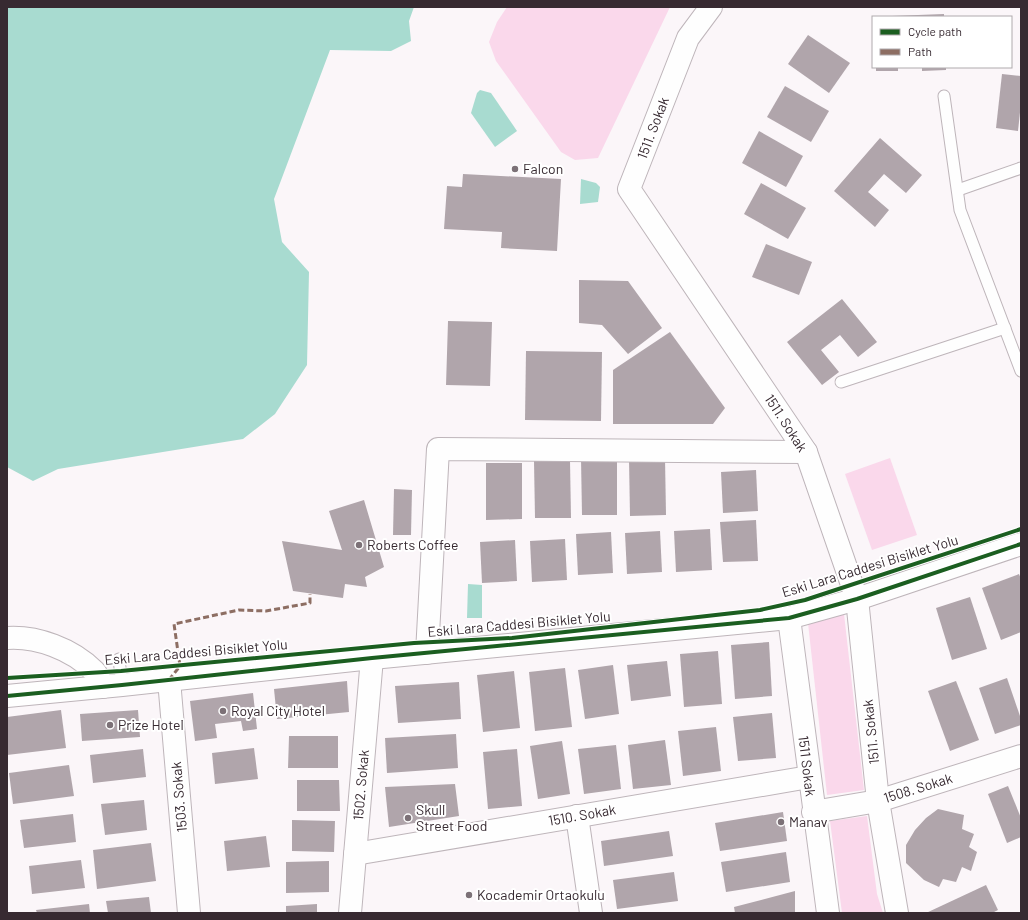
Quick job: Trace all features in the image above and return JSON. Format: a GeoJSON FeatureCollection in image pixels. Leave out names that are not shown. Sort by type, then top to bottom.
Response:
{"type":"FeatureCollection","features":[{"type":"Feature","properties":{"kind":"street","name":"1511. Sokak"},"geometry":{"type":"LineString","coordinates":[[711,7],[688,38],[629,189],[806,452],[857,599],[878,801],[897,913]]}},
{"type":"Feature","properties":{"kind":"street"},"geometry":{"type":"LineString","coordinates":[[427,653],[438,449],[806,452]]}},
{"type":"Feature","properties":{"kind":"street"},"geometry":{"type":"LineString","coordinates":[[7,696],[372,658],[789,618],[857,599],[1021,544]]}},
{"type":"Feature","properties":{"kind":"street","name":"1511 Sokak"},"geometry":{"type":"LineString","coordinates":[[789,618],[813,812],[828,913]]}},
{"type":"Feature","properties":{"kind":"street"},"geometry":{"type":"LineString","coordinates":[[12,635],[64,649],[112,686]]}},
{"type":"Feature","properties":{"kind":"street","name":"1502. Sokak"},"geometry":{"type":"LineString","coordinates":[[350,913],[372,658]]}},
{"type":"Feature","properties":{"kind":"street","name":"1503. Sokak"},"geometry":{"type":"LineString","coordinates":[[169,680],[189,913]]}},
{"type":"Feature","properties":{"kind":"street","name":"1508. Sokak"},"geometry":{"type":"LineString","coordinates":[[813,812],[878,801],[1021,756]]}},
{"type":"Feature","properties":{"kind":"street","name":"1510. Sokak"},"geometry":{"type":"LineString","coordinates":[[355,854],[809,777]]}},
{"type":"Feature","properties":{"kind":"street"},"geometry":{"type":"LineString","coordinates":[[576,816],[591,913]]}},
{"type":"Feature","properties":{"kind":"lane"},"geometry":{"type":"LineString","coordinates":[[944,96],[960,210],[1021,371]]}},
{"type":"Feature","properties":{"kind":"lane"},"geometry":{"type":"LineString","coordinates":[[958,190],[1021,168]]}},
{"type":"Feature","properties":{"kind":"lane"},"geometry":{"type":"LineString","coordinates":[[841,382],[1005,328]]}},
{"type":"Feature","properties":{"kind":"lane"},"geometry":{"type":"LineString","coordinates":[[112,686],[118,659]]}},
{"type":"Feature","properties":{"kind":"shaded area"},"geometry":{"type":"Polygon","coordinates":[[[7,7],[414,7],[409,21],[411,41],[391,51],[330,50],[274,199],[282,242],[309,272],[307,365],[275,414],[243,439],[58,469],[33,481],[7,467],[7,7]]]}},
{"type":"Feature","properties":{"kind":"shaded area"},"geometry":{"type":"Polygon","coordinates":[[[507,7],[670,7],[598,158],[575,160],[561,152],[496,61],[489,42],[497,22],[507,7]]]}},
{"type":"Feature","properties":{"kind":"shaded area"},"geometry":{"type":"Polygon","coordinates":[[[480,90],[491,93],[517,131],[495,147],[471,113],[477,93],[480,90]]]}},
{"type":"Feature","properties":{"kind":"shaded area"},"geometry":{"type":"Polygon","coordinates":[[[581,179],[596,183],[600,187],[598,202],[580,204],[581,179]]]}},
{"type":"Feature","properties":{"kind":"shaded area"},"geometry":{"type":"Polygon","coordinates":[[[890,458],[917,535],[872,550],[845,474],[890,458]]]}},
{"type":"Feature","properties":{"kind":"shaded area"},"geometry":{"type":"Polygon","coordinates":[[[468,584],[482,585],[482,618],[467,618],[468,584]]]}},
{"type":"Feature","properties":{"kind":"shaded area"},"geometry":{"type":"Polygon","coordinates":[[[844,614],[864,790],[827,795],[808,623],[844,614]]]}},
{"type":"Feature","properties":{"kind":"shaded area"},"geometry":{"type":"Polygon","coordinates":[[[867,816],[877,894],[883,913],[842,913],[830,821],[867,816]]]}},
{"type":"Feature","properties":{"kind":"building"},"geometry":{"type":"Polygon","coordinates":[[[944,14],[944,16],[892,16],[944,14]]]}},
{"type":"Feature","properties":{"kind":"building"},"geometry":{"type":"Polygon","coordinates":[[[808,35],[850,63],[829,93],[788,64],[808,35]]]}},
{"type":"Feature","properties":{"kind":"building"},"geometry":{"type":"Polygon","coordinates":[[[876,68],[898,68],[898,71],[876,71],[876,68]]]}},
{"type":"Feature","properties":{"kind":"building"},"geometry":{"type":"Polygon","coordinates":[[[922,68],[946,68],[946,70],[922,71],[922,68]]]}},
{"type":"Feature","properties":{"kind":"building"},"geometry":{"type":"Polygon","coordinates":[[[1002,74],[1021,76],[1021,103],[1018,131],[996,128],[1002,74]]]}},
{"type":"Feature","properties":{"kind":"building"},"geometry":{"type":"Polygon","coordinates":[[[785,86],[829,111],[811,142],[767,117],[785,86]]]}},
{"type":"Feature","properties":{"kind":"building"},"geometry":{"type":"Polygon","coordinates":[[[759,131],[803,156],[786,187],[742,163],[759,131]]]}},
{"type":"Feature","properties":{"kind":"building"},"geometry":{"type":"Polygon","coordinates":[[[880,138],[922,175],[906,193],[884,174],[868,192],[889,210],[875,227],[834,191],[880,138]]]}},
{"type":"Feature","properties":{"kind":"building"},"geometry":{"type":"Polygon","coordinates":[[[463,174],[561,179],[557,251],[501,248],[502,232],[444,229],[447,186],[462,187],[463,174]]]}},
{"type":"Feature","properties":{"kind":"building"},"geometry":{"type":"Polygon","coordinates":[[[761,183],[806,208],[788,239],[744,214],[761,183]]]}},
{"type":"Feature","properties":{"kind":"building"},"geometry":{"type":"Polygon","coordinates":[[[766,244],[812,262],[799,295],[752,277],[766,244]]]}},
{"type":"Feature","properties":{"kind":"building"},"geometry":{"type":"Polygon","coordinates":[[[579,280],[628,281],[662,328],[628,354],[602,325],[579,323],[579,280]]]}},
{"type":"Feature","properties":{"kind":"building"},"geometry":{"type":"Polygon","coordinates":[[[842,299],[877,342],[858,357],[840,335],[821,350],[839,372],[822,385],[787,342],[842,299]]]}},
{"type":"Feature","properties":{"kind":"building"},"geometry":{"type":"Polygon","coordinates":[[[448,321],[492,322],[490,386],[446,385],[448,321]]]}},
{"type":"Feature","properties":{"kind":"building"},"geometry":{"type":"Polygon","coordinates":[[[670,332],[725,408],[713,424],[613,424],[613,370],[670,332]]]}},
{"type":"Feature","properties":{"kind":"building"},"geometry":{"type":"Polygon","coordinates":[[[526,351],[602,352],[601,421],[525,420],[526,351]]]}},
{"type":"Feature","properties":{"kind":"building"},"geometry":{"type":"Polygon","coordinates":[[[581,458],[617,458],[617,515],[582,515],[581,458]]]}},
{"type":"Feature","properties":{"kind":"building"},"geometry":{"type":"Polygon","coordinates":[[[665,458],[666,515],[630,516],[629,459],[665,458]]]}},
{"type":"Feature","properties":{"kind":"building"},"geometry":{"type":"Polygon","coordinates":[[[534,461],[570,461],[571,518],[535,518],[534,461]]]}},
{"type":"Feature","properties":{"kind":"building"},"geometry":{"type":"Polygon","coordinates":[[[486,463],[522,463],[522,519],[486,520],[486,463]]]}},
{"type":"Feature","properties":{"kind":"building"},"geometry":{"type":"Polygon","coordinates":[[[756,470],[758,511],[723,513],[721,472],[756,470]]]}},
{"type":"Feature","properties":{"kind":"building"},"geometry":{"type":"Polygon","coordinates":[[[394,489],[412,490],[411,535],[393,535],[394,489]]]}},
{"type":"Feature","properties":{"kind":"building","name":"Roberts Coffee"},"geometry":{"type":"Polygon","coordinates":[[[364,500],[384,567],[365,577],[367,587],[345,584],[343,598],[293,591],[282,541],[342,550],[329,511],[364,500]]]}},
{"type":"Feature","properties":{"kind":"building"},"geometry":{"type":"Polygon","coordinates":[[[756,520],[758,561],[723,562],[720,522],[756,520]]]}},
{"type":"Feature","properties":{"kind":"building"},"geometry":{"type":"Polygon","coordinates":[[[710,529],[712,570],[676,572],[674,531],[710,529]]]}},
{"type":"Feature","properties":{"kind":"building"},"geometry":{"type":"Polygon","coordinates":[[[660,531],[662,572],[627,574],[625,533],[660,531]]]}},
{"type":"Feature","properties":{"kind":"building"},"geometry":{"type":"Polygon","coordinates":[[[611,532],[613,573],[578,575],[576,534],[611,532]]]}},
{"type":"Feature","properties":{"kind":"building"},"geometry":{"type":"Polygon","coordinates":[[[565,539],[567,580],[532,582],[530,541],[565,539]]]}},
{"type":"Feature","properties":{"kind":"building"},"geometry":{"type":"Polygon","coordinates":[[[515,540],[517,581],[482,583],[480,542],[515,540]]]}},
{"type":"Feature","properties":{"kind":"building"},"geometry":{"type":"Polygon","coordinates":[[[1019,574],[1021,579],[1021,632],[1001,640],[982,588],[1019,574]]]}},
{"type":"Feature","properties":{"kind":"building"},"geometry":{"type":"Polygon","coordinates":[[[970,597],[987,649],[952,660],[936,608],[970,597]]]}},
{"type":"Feature","properties":{"kind":"building"},"geometry":{"type":"Polygon","coordinates":[[[769,642],[772,696],[735,699],[731,645],[769,642]]]}},
{"type":"Feature","properties":{"kind":"building"},"geometry":{"type":"Polygon","coordinates":[[[718,651],[722,704],[684,707],[680,654],[718,651]]]}},
{"type":"Feature","properties":{"kind":"building"},"geometry":{"type":"Polygon","coordinates":[[[667,661],[671,696],[631,701],[627,665],[667,661]]]}},
{"type":"Feature","properties":{"kind":"building"},"geometry":{"type":"Polygon","coordinates":[[[613,665],[619,714],[585,719],[578,670],[613,665]]]}},
{"type":"Feature","properties":{"kind":"building"},"geometry":{"type":"Polygon","coordinates":[[[565,668],[572,727],[535,731],[529,672],[565,668]]]}},
{"type":"Feature","properties":{"kind":"building"},"geometry":{"type":"Polygon","coordinates":[[[514,671],[520,728],[483,732],[477,675],[514,671]]]}},
{"type":"Feature","properties":{"kind":"building"},"geometry":{"type":"Polygon","coordinates":[[[1007,678],[1021,719],[1021,725],[995,734],[979,688],[1007,678]]]}},
{"type":"Feature","properties":{"kind":"building"},"geometry":{"type":"Polygon","coordinates":[[[347,681],[349,712],[277,719],[274,689],[347,681]]]}},
{"type":"Feature","properties":{"kind":"building"},"geometry":{"type":"Polygon","coordinates":[[[956,681],[979,740],[950,751],[928,691],[956,681]]]}},
{"type":"Feature","properties":{"kind":"building"},"geometry":{"type":"Polygon","coordinates":[[[459,682],[461,719],[398,723],[395,686],[459,682]]]}},
{"type":"Feature","properties":{"kind":"building","name":"Royal City Hotel"},"geometry":{"type":"Polygon","coordinates":[[[253,693],[257,729],[243,731],[241,721],[215,724],[217,738],[195,741],[190,701],[253,693]]]}},
{"type":"Feature","properties":{"kind":"building"},"geometry":{"type":"Polygon","coordinates":[[[61,710],[66,748],[7,755],[7,717],[61,710]]]}},
{"type":"Feature","properties":{"kind":"building","name":"Prize Hotel"},"geometry":{"type":"Polygon","coordinates":[[[138,710],[140,737],[82,741],[80,714],[138,710]]]}},
{"type":"Feature","properties":{"kind":"building"},"geometry":{"type":"Polygon","coordinates":[[[772,713],[776,758],[738,761],[733,717],[772,713]]]}},
{"type":"Feature","properties":{"kind":"building"},"geometry":{"type":"Polygon","coordinates":[[[716,727],[721,771],[683,776],[678,731],[716,727]]]}},
{"type":"Feature","properties":{"kind":"building"},"geometry":{"type":"Polygon","coordinates":[[[456,734],[458,768],[387,773],[385,738],[456,734]]]}},
{"type":"Feature","properties":{"kind":"building"},"geometry":{"type":"Polygon","coordinates":[[[289,736],[338,736],[338,768],[288,768],[289,736]]]}},
{"type":"Feature","properties":{"kind":"building"},"geometry":{"type":"Polygon","coordinates":[[[665,740],[671,785],[633,789],[628,745],[665,740]]]}},
{"type":"Feature","properties":{"kind":"building"},"geometry":{"type":"Polygon","coordinates":[[[562,741],[570,794],[538,799],[530,746],[562,741]]]}},
{"type":"Feature","properties":{"kind":"building"},"geometry":{"type":"Polygon","coordinates":[[[616,745],[621,789],[584,794],[578,749],[616,745]]]}},
{"type":"Feature","properties":{"kind":"building"},"geometry":{"type":"Polygon","coordinates":[[[254,748],[258,779],[215,784],[212,753],[254,748]]]}},
{"type":"Feature","properties":{"kind":"building"},"geometry":{"type":"Polygon","coordinates":[[[143,749],[146,777],[93,783],[90,755],[143,749]]]}},
{"type":"Feature","properties":{"kind":"building"},"geometry":{"type":"Polygon","coordinates":[[[517,749],[522,806],[488,809],[483,752],[517,749]]]}},
{"type":"Feature","properties":{"kind":"building"},"geometry":{"type":"Polygon","coordinates":[[[69,765],[74,796],[13,804],[9,773],[69,765]]]}},
{"type":"Feature","properties":{"kind":"building"},"geometry":{"type":"Polygon","coordinates":[[[297,780],[339,780],[340,811],[297,811],[297,780]]]}},
{"type":"Feature","properties":{"kind":"building"},"geometry":{"type":"Polygon","coordinates":[[[455,784],[459,816],[389,827],[385,787],[455,784]]]}},
{"type":"Feature","properties":{"kind":"building"},"geometry":{"type":"Polygon","coordinates":[[[1008,786],[1021,818],[1021,837],[1007,843],[988,794],[1008,786]]]}},
{"type":"Feature","properties":{"kind":"building"},"geometry":{"type":"Polygon","coordinates":[[[144,800],[147,830],[105,835],[101,804],[144,800]]]}},
{"type":"Feature","properties":{"kind":"building"},"geometry":{"type":"Polygon","coordinates":[[[938,809],[964,815],[962,829],[974,834],[969,847],[977,852],[971,871],[962,867],[956,882],[943,879],[939,887],[924,880],[906,863],[906,845],[915,830],[926,818],[938,809]]]}},
{"type":"Feature","properties":{"kind":"building"},"geometry":{"type":"Polygon","coordinates":[[[783,812],[787,841],[720,851],[715,823],[783,812]]]}},
{"type":"Feature","properties":{"kind":"building"},"geometry":{"type":"Polygon","coordinates":[[[73,814],[76,842],[24,848],[20,820],[73,814]]]}},
{"type":"Feature","properties":{"kind":"building"},"geometry":{"type":"Polygon","coordinates":[[[292,820],[335,821],[334,852],[292,851],[292,820]]]}},
{"type":"Feature","properties":{"kind":"building"},"geometry":{"type":"Polygon","coordinates":[[[669,831],[673,856],[604,866],[601,841],[669,831]]]}},
{"type":"Feature","properties":{"kind":"building"},"geometry":{"type":"Polygon","coordinates":[[[266,836],[270,867],[227,871],[224,841],[266,836]]]}},
{"type":"Feature","properties":{"kind":"building"},"geometry":{"type":"Polygon","coordinates":[[[151,843],[156,881],[97,889],[93,850],[151,843]]]}},
{"type":"Feature","properties":{"kind":"building"},"geometry":{"type":"Polygon","coordinates":[[[786,852],[790,882],[726,892],[721,862],[786,852]]]}},
{"type":"Feature","properties":{"kind":"building"},"geometry":{"type":"Polygon","coordinates":[[[81,860],[85,888],[32,894],[29,866],[81,860]]]}},
{"type":"Feature","properties":{"kind":"building"},"geometry":{"type":"Polygon","coordinates":[[[329,861],[329,892],[286,893],[286,862],[329,861]]]}},
{"type":"Feature","properties":{"kind":"building"},"geometry":{"type":"Polygon","coordinates":[[[674,872],[678,901],[617,909],[613,880],[674,872]]]}},
{"type":"Feature","properties":{"kind":"building"},"geometry":{"type":"Polygon","coordinates":[[[986,885],[998,910],[992,913],[926,913],[986,885]]]}},
{"type":"Feature","properties":{"kind":"building"},"geometry":{"type":"Polygon","coordinates":[[[795,891],[795,913],[735,913],[734,907],[795,891]]]}},
{"type":"Feature","properties":{"kind":"building"},"geometry":{"type":"Polygon","coordinates":[[[149,897],[151,913],[108,913],[106,901],[149,897]]]}},
{"type":"Feature","properties":{"kind":"building"},"geometry":{"type":"Polygon","coordinates":[[[89,904],[90,913],[37,913],[36,910],[89,904]]]}},
{"type":"Feature","properties":{"kind":"building"},"geometry":{"type":"Polygon","coordinates":[[[317,904],[317,913],[286,913],[286,906],[317,904]]]}},
{"type":"Feature","properties":{"kind":"marked path"},"geometry":{"type":"LineString","coordinates":[[169,680],[180,666],[174,624],[239,610],[266,611],[310,603],[310,594]]}},
{"type":"Feature","properties":{"kind":"cycle path","name":"Eski Lara Caddesi Bisiklet Yolu"},"geometry":{"type":"LineString","coordinates":[[7,678],[121,671],[414,643],[512,638],[760,610],[805,600],[1021,529]]}},
{"type":"Feature","properties":{"kind":"cycle path"},"geometry":{"type":"LineString","coordinates":[[7,696],[372,658],[789,618],[857,599],[1021,544]]}},
{"type":"Feature","properties":{"kind":"place","name":"Falcon"},"geometry":{"type":"Point","coordinates":[515,169]}},
{"type":"Feature","properties":{"kind":"place","name":"Roberts Coffee"},"geometry":{"type":"Point","coordinates":[359,545]}},
{"type":"Feature","properties":{"kind":"place","name":"Royal City Hotel"},"geometry":{"type":"Point","coordinates":[223,711]}},
{"type":"Feature","properties":{"kind":"place","name":"Prize Hotel"},"geometry":{"type":"Point","coordinates":[110,725]}},
{"type":"Feature","properties":{"kind":"place","name":"Skull Street Food"},"geometry":{"type":"Point","coordinates":[408,818]}},
{"type":"Feature","properties":{"kind":"place","name":"Manav"},"geometry":{"type":"Point","coordinates":[781,822]}},
{"type":"Feature","properties":{"kind":"place","name":"Kocademir Ortaokulu"},"geometry":{"type":"Point","coordinates":[469,895]}}]}
